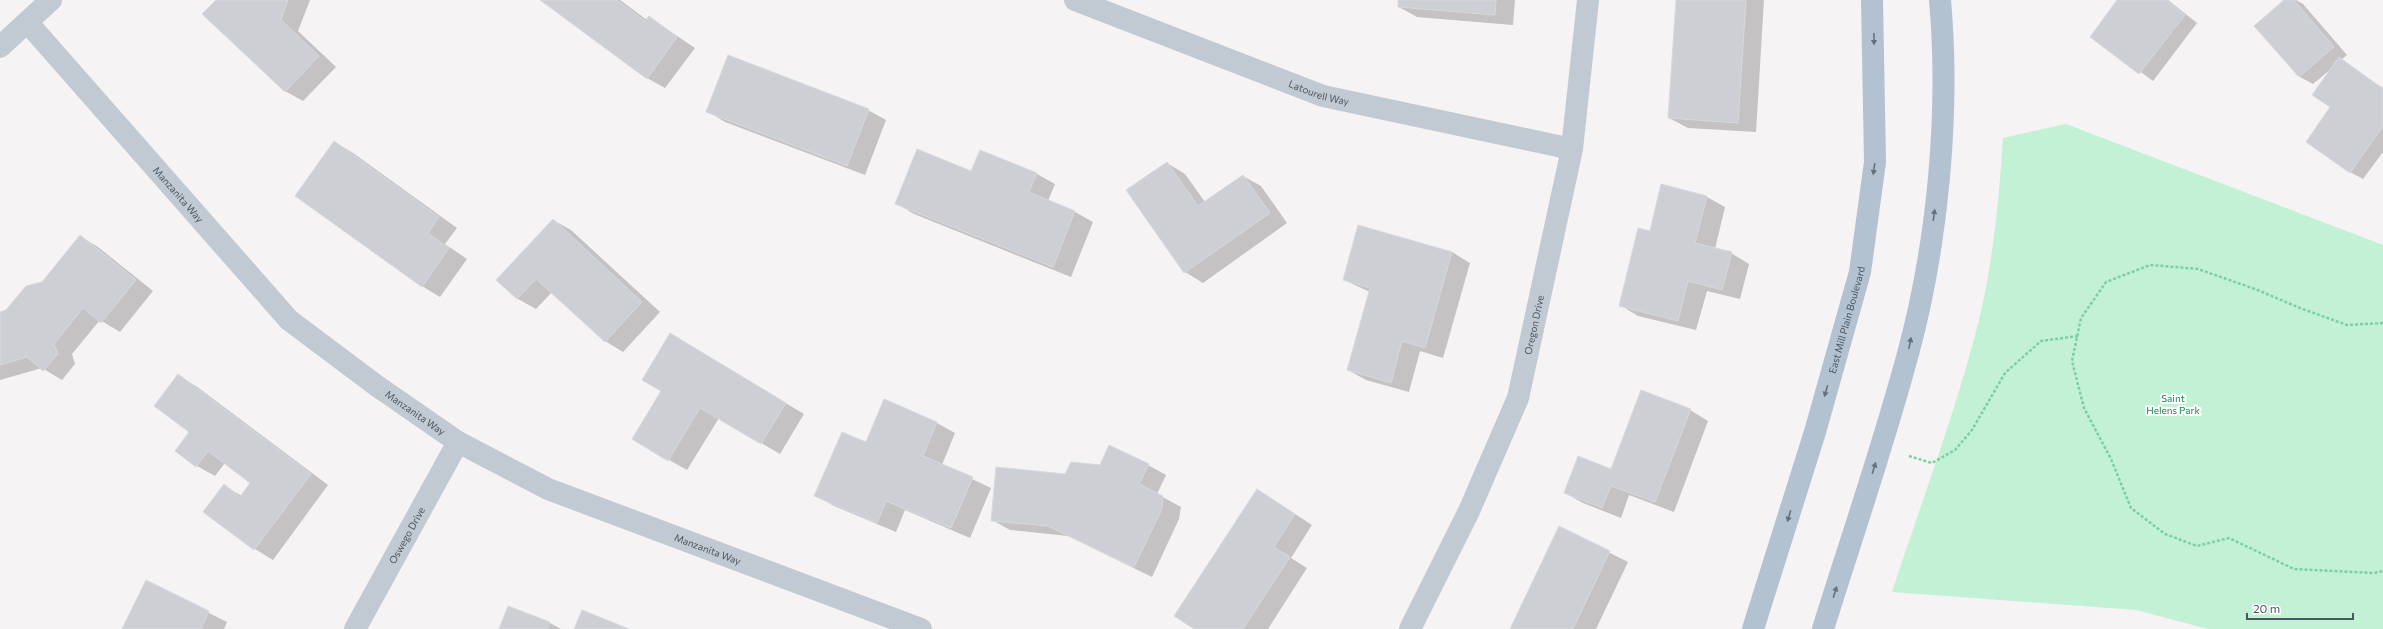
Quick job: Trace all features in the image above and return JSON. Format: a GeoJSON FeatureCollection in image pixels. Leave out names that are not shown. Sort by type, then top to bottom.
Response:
{"type":"FeatureCollection","features":[{"type":"Feature","properties":{"kind":"main road","name":"East Mill Plain Boulevard"},"geometry":{"type":"LineString","coordinates":[[1753,629],[1815,432],[1860,272],[1875,162],[1872,0]]}},
{"type":"Feature","properties":{"kind":"main road"},"geometry":{"type":"LineString","coordinates":[[1823,629],[1880,448],[1909,349],[1929,253],[1941,166],[1942,28],[1940,0]]}},
{"type":"Feature","properties":{"kind":"street"},"geometry":{"type":"LineString","coordinates":[[0,47],[52,0]]}},
{"type":"Feature","properties":{"kind":"street","name":"Latourell Way"},"geometry":{"type":"LineString","coordinates":[[1075,0],[1323,96],[1572,149]]}},
{"type":"Feature","properties":{"kind":"street","name":"Oregon Drive"},"geometry":{"type":"LineString","coordinates":[[1410,629],[1469,511],[1518,398],[1572,149],[1588,0]]}},
{"type":"Feature","properties":{"kind":"street","name":"Manzanita Way"},"geometry":{"type":"LineString","coordinates":[[28,23],[289,320],[377,386],[458,442],[548,489],[921,629]]}},
{"type":"Feature","properties":{"kind":"street","name":"Oswego Drive"},"geometry":{"type":"LineString","coordinates":[[355,629],[458,442]]}},
{"type":"Feature","properties":{"kind":"path"},"geometry":{"type":"LineString","coordinates":[[2383,323],[2347,325],[2300,308],[2256,289],[2198,269],[2150,265],[2106,282],[2081,318],[2072,361],[2084,408],[2111,459],[2131,508],[2165,534],[2197,546],[2230,538],[2294,569],[2374,573],[2383,571]]}},
{"type":"Feature","properties":{"kind":"path"},"geometry":{"type":"LineString","coordinates":[[1880,448],[1932,463],[1955,450],[1972,430],[2005,373],[2041,341],[2078,336]]}},
{"type":"Feature","properties":{"kind":"green space","name":"Saint Helens Park"},"geometry":{"type":"Polygon","coordinates":[[[2066,124],[2383,245],[2383,629],[2208,629],[2136,610],[1892,592],[1959,391],[1978,324],[1988,278],[1995,232],[2003,138],[2066,124]]]}},
{"type":"Feature","properties":{"kind":"building"},"geometry":{"type":"Polygon","coordinates":[[[216,0],[288,0],[281,20],[319,56],[285,92],[202,14],[216,0]]]}},
{"type":"Feature","properties":{"kind":"building"},"geometry":{"type":"Polygon","coordinates":[[[540,0],[617,0],[645,21],[649,16],[677,37],[647,79],[540,0]]]}},
{"type":"Feature","properties":{"kind":"building"},"geometry":{"type":"Polygon","coordinates":[[[1398,0],[1496,0],[1495,15],[1398,7],[1398,0]]]}},
{"type":"Feature","properties":{"kind":"building"},"geometry":{"type":"Polygon","coordinates":[[[1676,0],[1746,0],[1738,123],[1668,118],[1676,0]]]}},
{"type":"Feature","properties":{"kind":"building"},"geometry":{"type":"Polygon","coordinates":[[[2117,0],[2166,0],[2185,15],[2139,74],[2090,37],[2117,0]]]}},
{"type":"Feature","properties":{"kind":"building"},"geometry":{"type":"Polygon","coordinates":[[[2284,0],[2294,0],[2334,47],[2299,77],[2254,26],[2284,0]]]}},
{"type":"Feature","properties":{"kind":"building"},"geometry":{"type":"Polygon","coordinates":[[[728,55],[869,109],[847,166],[706,112],[728,55]]]}},
{"type":"Feature","properties":{"kind":"building"},"geometry":{"type":"Polygon","coordinates":[[[2339,57],[2383,89],[2383,126],[2350,173],[2306,142],[2330,107],[2312,95],[2339,57]]]}},
{"type":"Feature","properties":{"kind":"building"},"geometry":{"type":"Polygon","coordinates":[[[334,141],[439,217],[428,233],[449,248],[422,287],[295,196],[334,141]]]}},
{"type":"Feature","properties":{"kind":"building"},"geometry":{"type":"Polygon","coordinates":[[[917,149],[971,171],[980,150],[1037,173],[1029,192],[1075,211],[1053,267],[895,204],[917,149]]]}},
{"type":"Feature","properties":{"kind":"building"},"geometry":{"type":"Polygon","coordinates":[[[1167,162],[1198,206],[1243,175],[1270,213],[1184,273],[1126,190],[1167,162]]]}},
{"type":"Feature","properties":{"kind":"building"},"geometry":{"type":"Polygon","coordinates":[[[1661,184],[1707,196],[1695,243],[1732,252],[1722,290],[1688,281],[1678,321],[1619,306],[1638,228],[1650,231],[1661,184]]]}},
{"type":"Feature","properties":{"kind":"building"},"geometry":{"type":"Polygon","coordinates":[[[553,219],[642,302],[605,342],[536,279],[517,299],[496,280],[553,219]]]}},
{"type":"Feature","properties":{"kind":"building"},"geometry":{"type":"Polygon","coordinates":[[[1358,225],[1452,252],[1425,348],[1402,341],[1391,383],[1347,370],[1370,288],[1343,280],[1358,225]]]}},
{"type":"Feature","properties":{"kind":"building"},"geometry":{"type":"Polygon","coordinates":[[[80,235],[136,280],[101,323],[83,308],[54,344],[58,354],[43,371],[27,357],[0,365],[0,312],[6,310],[26,286],[42,282],[80,235]]]}},
{"type":"Feature","properties":{"kind":"building"},"geometry":{"type":"Polygon","coordinates":[[[670,333],[786,403],[761,444],[700,408],[668,461],[632,439],[661,391],[642,380],[670,333]]]}},
{"type":"Feature","properties":{"kind":"building"},"geometry":{"type":"Polygon","coordinates":[[[178,374],[311,474],[254,550],[203,512],[224,484],[240,497],[250,483],[208,451],[196,467],[175,451],[189,432],[154,406],[178,374]]]}},
{"type":"Feature","properties":{"kind":"building"},"geometry":{"type":"Polygon","coordinates":[[[1641,390],[1691,409],[1655,502],[1611,486],[1602,508],[1564,493],[1578,456],[1611,469],[1641,390]]]}},
{"type":"Feature","properties":{"kind":"building"},"geometry":{"type":"Polygon","coordinates":[[[884,399],[937,422],[923,456],[973,477],[951,528],[886,501],[877,523],[814,496],[842,432],[866,442],[884,399]]]}},
{"type":"Feature","properties":{"kind":"building"},"geometry":{"type":"Polygon","coordinates":[[[1109,445],[1149,464],[1139,484],[1163,496],[1162,509],[1134,567],[1048,526],[991,521],[996,467],[1065,474],[1071,462],[1100,465],[1109,445]]]}},
{"type":"Feature","properties":{"kind":"building"},"geometry":{"type":"Polygon","coordinates":[[[1257,489],[1295,514],[1274,547],[1290,557],[1243,629],[1194,629],[1174,616],[1257,489]]]}},
{"type":"Feature","properties":{"kind":"building"},"geometry":{"type":"Polygon","coordinates":[[[1559,526],[1610,551],[1573,629],[1510,629],[1559,526]]]}},
{"type":"Feature","properties":{"kind":"building"},"geometry":{"type":"Polygon","coordinates":[[[146,580],[209,611],[201,629],[122,629],[146,580]]]}},
{"type":"Feature","properties":{"kind":"building"},"geometry":{"type":"Polygon","coordinates":[[[508,606],[550,622],[547,629],[499,629],[508,606]]]}},
{"type":"Feature","properties":{"kind":"building"},"geometry":{"type":"Polygon","coordinates":[[[582,610],[629,629],[574,629],[582,610]]]}}]}
